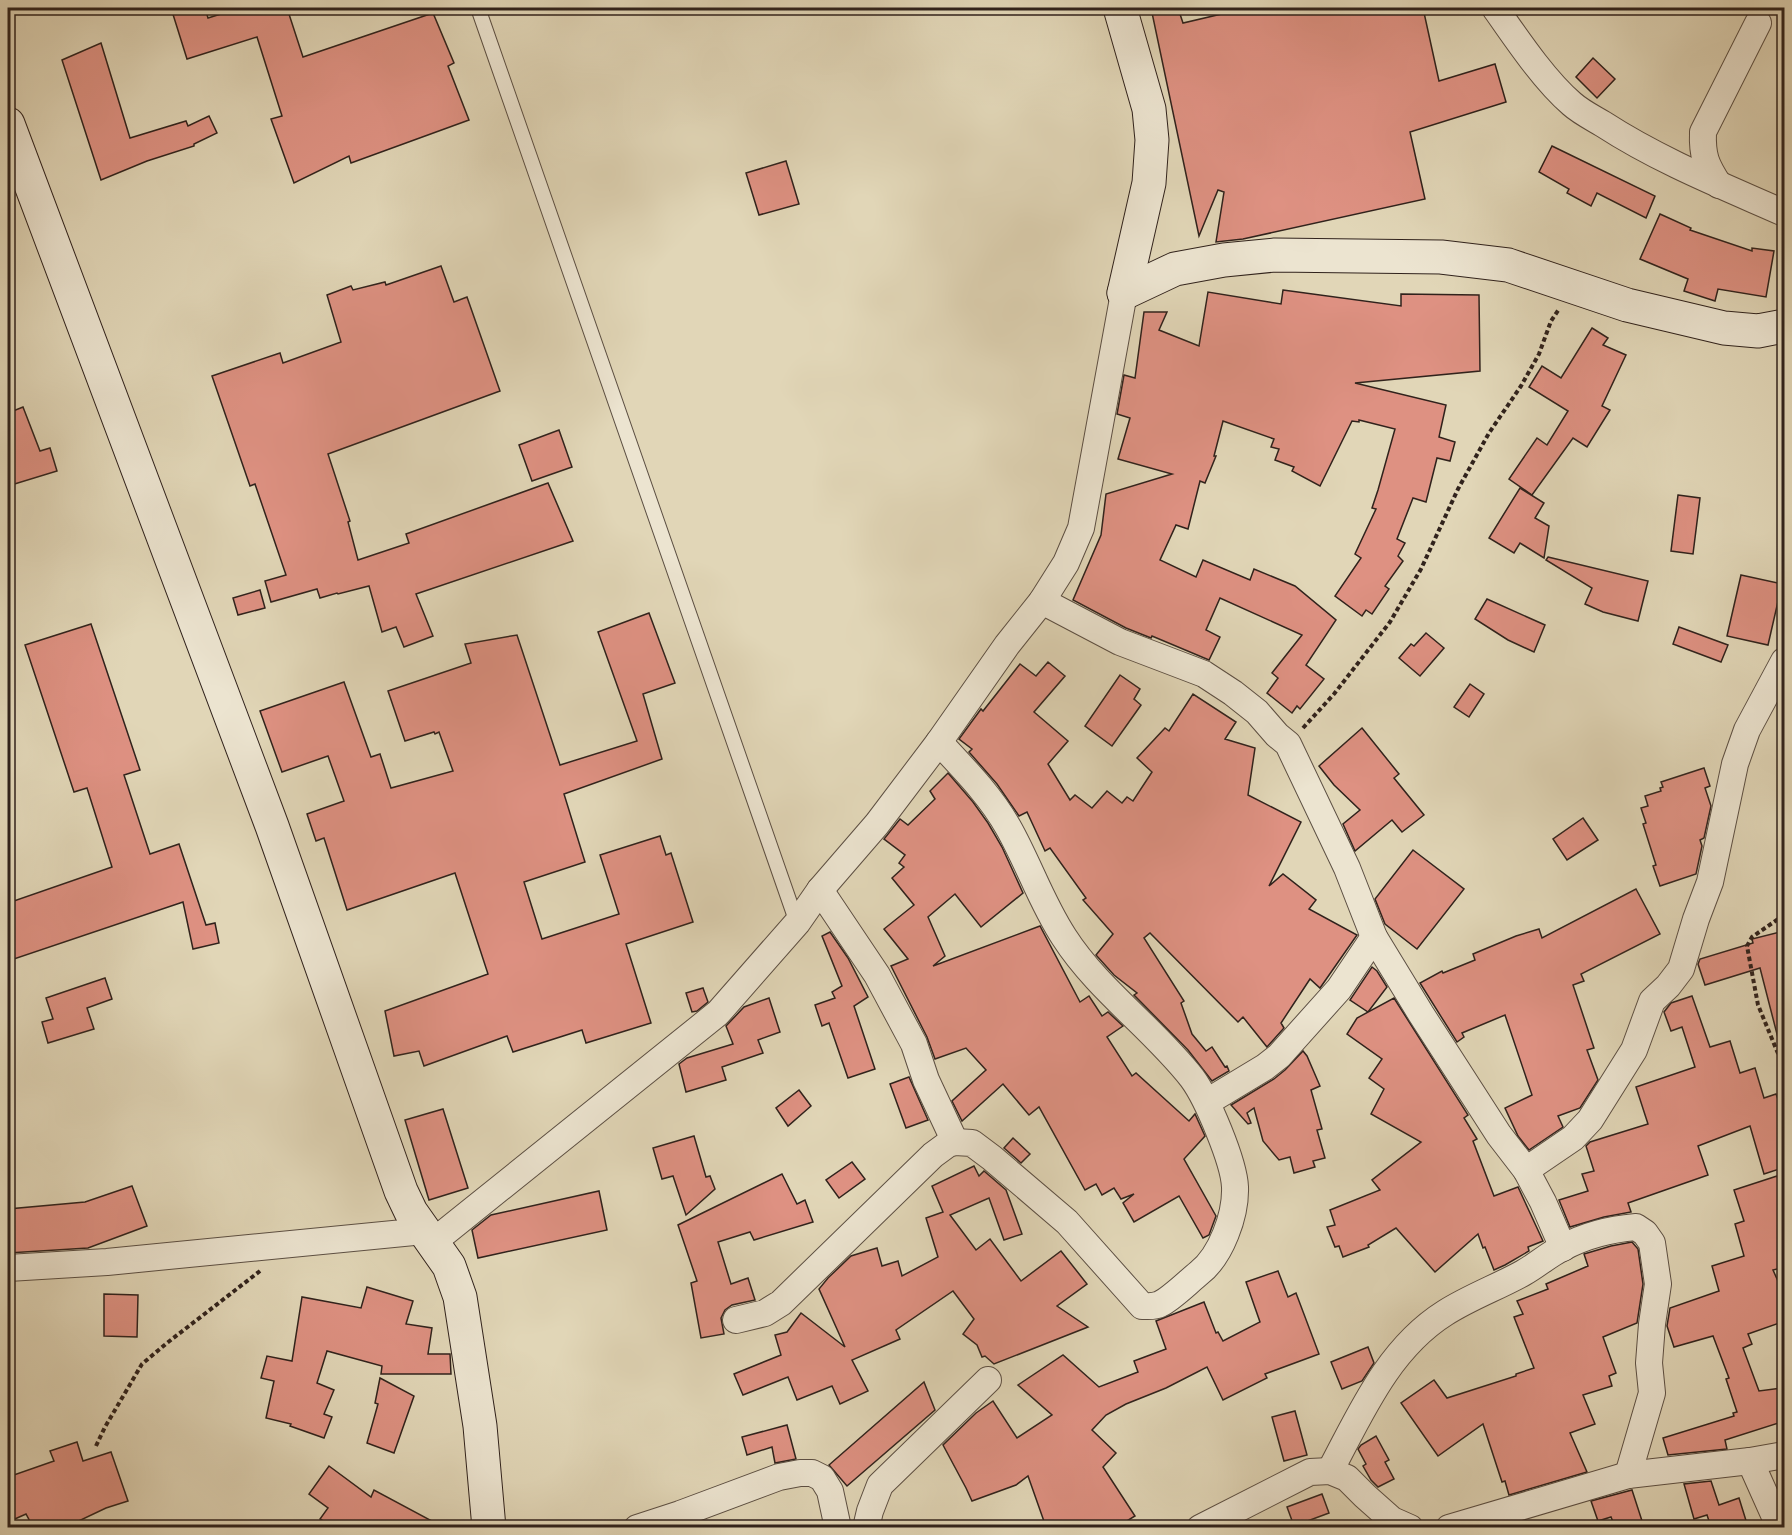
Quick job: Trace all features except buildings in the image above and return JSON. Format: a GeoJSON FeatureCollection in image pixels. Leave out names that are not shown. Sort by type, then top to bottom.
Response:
{"type":"FeatureCollection","features":[{"type":"Feature","properties":{"kind":"street"},"geometry":{"type":"LineString","coordinates":[[8,1268],[106,1262],[292,1244],[428,1236],[718,1013],[797,923],[820,890],[878,824],[1007,645],[1042,601],[1066,563],[1081,528],[1124,293],[1149,183],[1152,140],[1149,109],[1120,8]]}},
{"type":"Feature","properties":{"kind":"street"},"geometry":{"type":"LineString","coordinates":[[1495,8],[1520,43],[1573,104],[1615,132],[1661,158],[1785,213]]}},
{"type":"Feature","properties":{"kind":"street"},"geometry":{"type":"LineString","coordinates":[[1719,184],[1708,168],[1702,151],[1703,132],[1758,23]]}},
{"type":"Feature","properties":{"kind":"street"},"geometry":{"type":"LineString","coordinates":[[8,124],[272,826],[401,1191],[411,1212],[449,1266],[460,1297],[480,1426],[489,1527]]}},
{"type":"Feature","properties":{"kind":"street"},"geometry":{"type":"LineString","coordinates":[[1124,293],[1175,269],[1224,260],[1275,255],[1441,257],[1508,266],[1627,305],[1724,328],[1758,331],[1785,326]]}},
{"type":"Feature","properties":{"kind":"street"},"geometry":{"type":"LineString","coordinates":[[1042,601],[1120,642],[1204,674],[1257,712],[1288,744],[1347,868],[1374,937],[1499,1135],[1526,1170],[1563,1248]]}},
{"type":"Feature","properties":{"kind":"street"},"geometry":{"type":"LineString","coordinates":[[1526,1170],[1573,1137],[1590,1120],[1634,1050],[1652,1001],[1681,969],[1710,882],[1735,764],[1747,730],[1785,661]]}},
{"type":"Feature","properties":{"kind":"street"},"geometry":{"type":"LineString","coordinates":[[736,1320],[765,1313],[781,1303],[933,1155],[948,1144],[955,1142],[972,1143],[993,1158],[1067,1222],[1142,1306],[1160,1305],[1203,1270],[1217,1252],[1230,1225],[1235,1187],[1207,1102],[1192,1079],[1162,1044],[1083,964],[1056,924],[1008,826],[990,798],[939,742]]}},
{"type":"Feature","properties":{"kind":"street"},"geometry":{"type":"LineString","coordinates":[[820,890],[877,975],[914,1044],[926,1080],[955,1142]]}},
{"type":"Feature","properties":{"kind":"street"},"geometry":{"type":"LineString","coordinates":[[1207,1102],[1279,1056],[1339,989],[1374,937]]}},
{"type":"Feature","properties":{"kind":"street"},"geometry":{"type":"LineString","coordinates":[[1330,1471],[1365,1404],[1394,1359],[1419,1334],[1444,1314],[1522,1273],[1563,1248],[1604,1232],[1636,1227],[1645,1233],[1652,1243],[1658,1284],[1649,1363],[1652,1393],[1628,1475]]}},
{"type":"Feature","properties":{"kind":"street"},"geometry":{"type":"LineString","coordinates":[[866,1527],[880,1485],[988,1380]]}},
{"type":"Feature","properties":{"kind":"street"},"geometry":{"type":"LineString","coordinates":[[1449,1527],[1628,1475],[1785,1455]]}},
{"type":"Feature","properties":{"kind":"street"},"geometry":{"type":"LineString","coordinates":[[1750,1461],[1780,1527]]}},
{"type":"Feature","properties":{"kind":"street"},"geometry":{"type":"LineString","coordinates":[[1200,1527],[1310,1472],[1330,1471],[1347,1478],[1392,1520],[1410,1527]]}},
{"type":"Feature","properties":{"kind":"street"},"geometry":{"type":"LineString","coordinates":[[637,1527],[680,1514],[779,1477],[800,1473],[812,1473],[822,1478],[830,1491],[838,1527]]}},
{"type":"Feature","properties":{"kind":"lane"},"geometry":{"type":"LineString","coordinates":[[478,8],[797,923]]}},
{"type":"Feature","properties":{"kind":"path"},"geometry":{"type":"LineString","coordinates":[[1288,744],[1334,694],[1390,622],[1420,569],[1458,489],[1489,433],[1521,386],[1539,354],[1556,312],[1561,306],[1585,291]]}},
{"type":"Feature","properties":{"kind":"path"},"geometry":{"type":"LineString","coordinates":[[1785,915],[1752,937],[1747,946],[1758,1005],[1785,1068]]}},
{"type":"Feature","properties":{"kind":"path"},"geometry":{"type":"LineString","coordinates":[[96,1446],[142,1364],[292,1244]]}}]}
